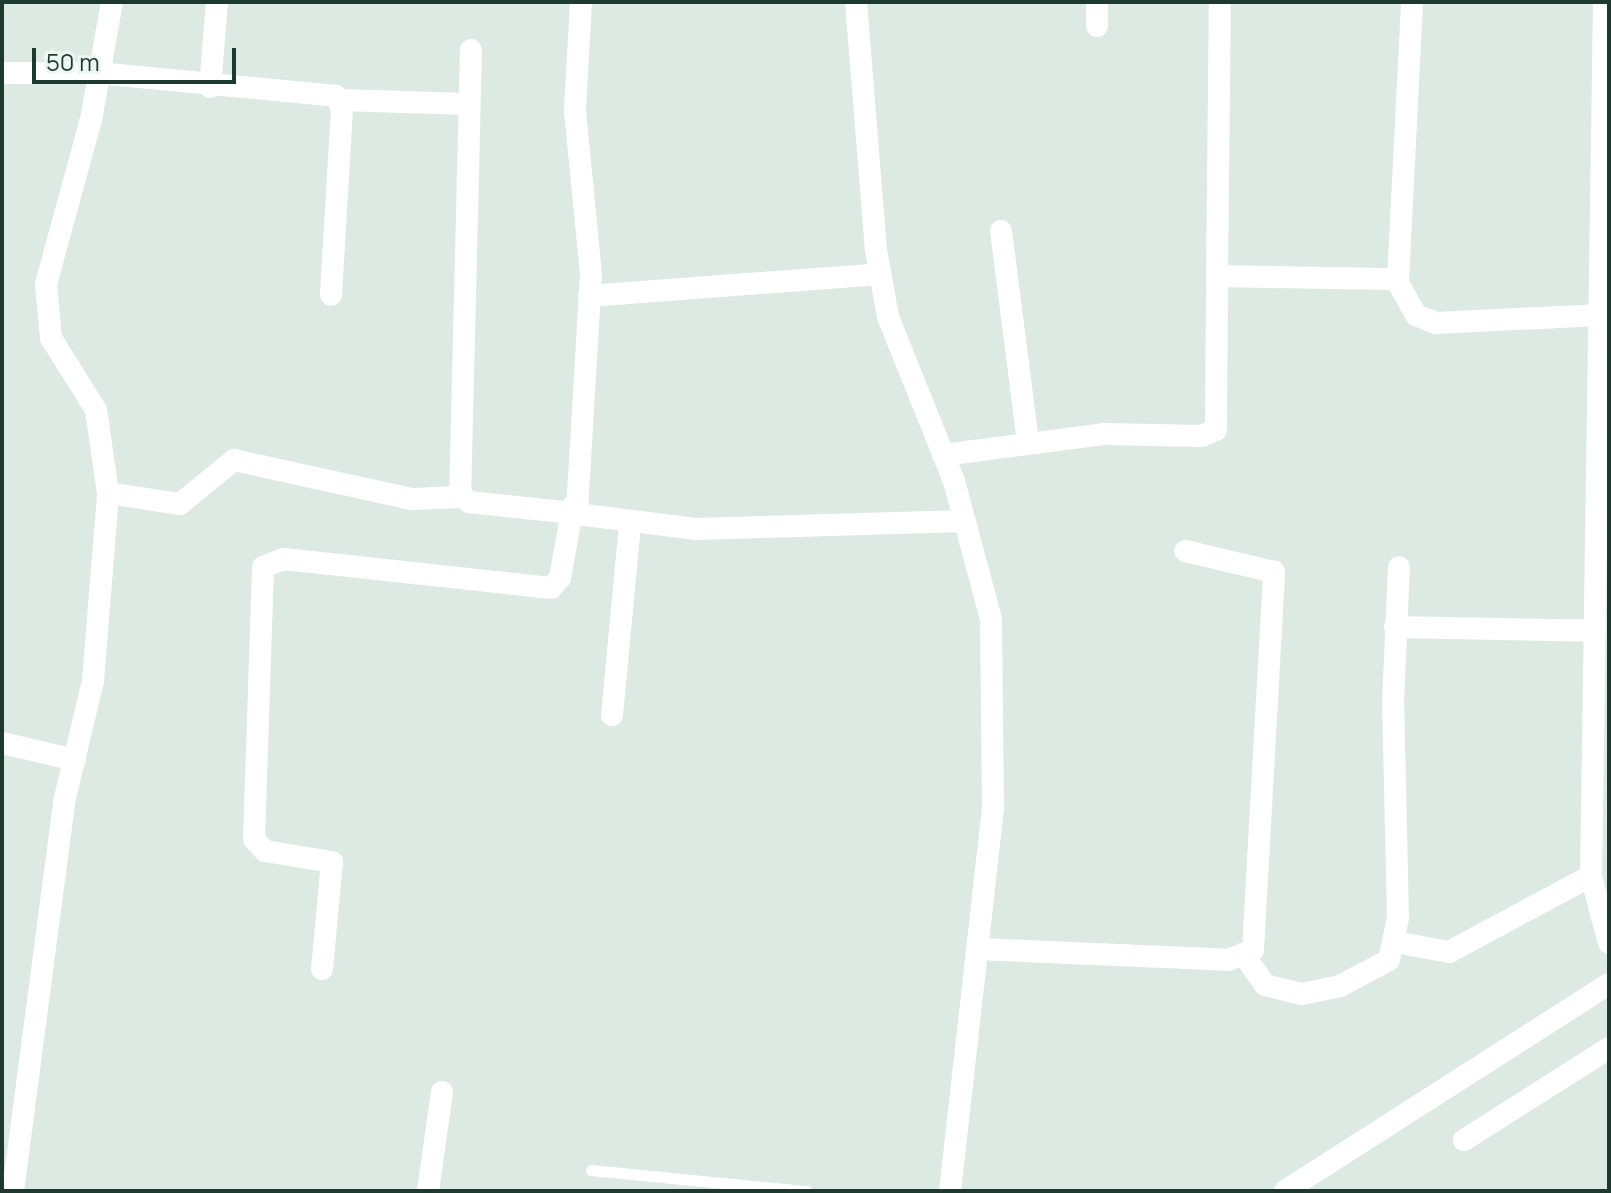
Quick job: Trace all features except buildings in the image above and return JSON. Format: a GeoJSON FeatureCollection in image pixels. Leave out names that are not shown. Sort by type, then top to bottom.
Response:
{"type":"FeatureCollection","features":[{"type":"Feature","properties":{"kind":"street"},"geometry":{"type":"LineString","coordinates":[[13,1191],[75,760],[95,668],[108,493],[96,410],[51,338],[46,297],[112,2]]}},
{"type":"Feature","properties":{"kind":"street"},"geometry":{"type":"LineString","coordinates":[[210,87],[217,2]]}},
{"type":"Feature","properties":{"kind":"street"},"geometry":{"type":"LineString","coordinates":[[322,969],[332,862],[265,851],[254,839],[263,567],[284,559],[546,589],[560,578],[572,509],[589,296],[575,111],[581,2]]}},
{"type":"Feature","properties":{"kind":"street"},"geometry":{"type":"LineString","coordinates":[[856,2],[880,274],[902,363],[943,455],[965,521],[991,619],[995,693],[979,949],[950,1191]]}},
{"type":"Feature","properties":{"kind":"street"},"geometry":{"type":"LineString","coordinates":[[1097,2],[1097,26]]}},
{"type":"Feature","properties":{"kind":"street"},"geometry":{"type":"LineString","coordinates":[[943,455],[1028,442],[1216,430],[1220,2]]}},
{"type":"Feature","properties":{"kind":"street"},"geometry":{"type":"LineString","coordinates":[[1412,2],[1398,280],[1423,322],[1601,315]]}},
{"type":"Feature","properties":{"kind":"street"},"geometry":{"type":"LineString","coordinates":[[1604,2],[1591,876],[1609,943]]}},
{"type":"Feature","properties":{"kind":"street"},"geometry":{"type":"LineString","coordinates":[[461,497],[471,50]]}},
{"type":"Feature","properties":{"kind":"street"},"geometry":{"type":"LineString","coordinates":[[2,73],[98,73],[340,100],[468,104]]}},
{"type":"Feature","properties":{"kind":"street"},"geometry":{"type":"LineString","coordinates":[[331,295],[340,100]]}},
{"type":"Feature","properties":{"kind":"street"},"geometry":{"type":"LineString","coordinates":[[1001,231],[1028,442]]}},
{"type":"Feature","properties":{"kind":"street"},"geometry":{"type":"LineString","coordinates":[[589,296],[880,274]]}},
{"type":"Feature","properties":{"kind":"street"},"geometry":{"type":"LineString","coordinates":[[1217,276],[1398,280]]}},
{"type":"Feature","properties":{"kind":"street"},"geometry":{"type":"LineString","coordinates":[[108,493],[180,504],[234,460],[412,499],[461,497],[572,509],[577,514],[630,523],[760,529],[965,521]]}},
{"type":"Feature","properties":{"kind":"street"},"geometry":{"type":"LineString","coordinates":[[612,715],[630,523]]}},
{"type":"Feature","properties":{"kind":"street"},"geometry":{"type":"LineString","coordinates":[[1185,551],[1274,572],[1257,938],[1245,957]]}},
{"type":"Feature","properties":{"kind":"street"},"geometry":{"type":"LineString","coordinates":[[1245,957],[1265,985],[1302,994],[1374,971],[1395,942],[1395,627],[1399,567]]}},
{"type":"Feature","properties":{"kind":"street"},"geometry":{"type":"LineString","coordinates":[[1395,627],[1595,631]]}},
{"type":"Feature","properties":{"kind":"street"},"geometry":{"type":"LineString","coordinates":[[2,743],[75,760]]}},
{"type":"Feature","properties":{"kind":"street"},"geometry":{"type":"LineString","coordinates":[[1395,942],[1449,952],[1591,876]]}},
{"type":"Feature","properties":{"kind":"street"},"geometry":{"type":"LineString","coordinates":[[979,949],[1245,957]]}},
{"type":"Feature","properties":{"kind":"street"},"geometry":{"type":"LineString","coordinates":[[1285,1191],[1609,984]]}},
{"type":"Feature","properties":{"kind":"street"},"geometry":{"type":"LineString","coordinates":[[1464,1140],[1609,1048]]}},
{"type":"Feature","properties":{"kind":"street"},"geometry":{"type":"LineString","coordinates":[[428,1191],[442,1092]]}},
{"type":"Feature","properties":{"kind":"lane"},"geometry":{"type":"LineString","coordinates":[[591,1170],[807,1191]]}}]}
